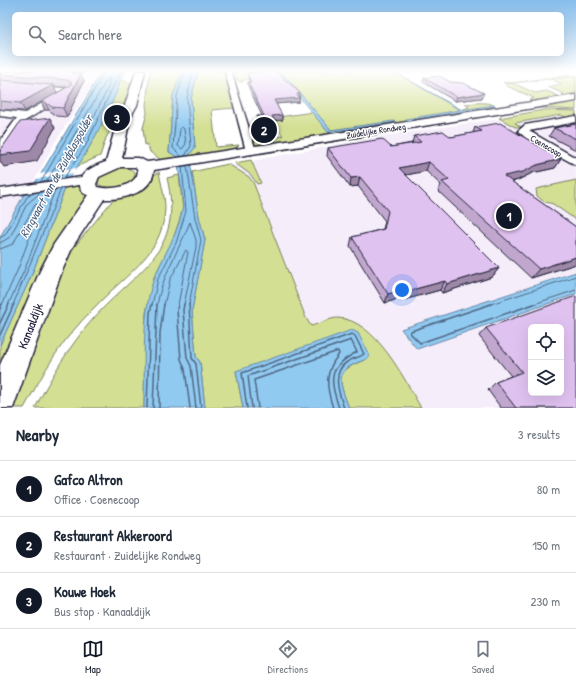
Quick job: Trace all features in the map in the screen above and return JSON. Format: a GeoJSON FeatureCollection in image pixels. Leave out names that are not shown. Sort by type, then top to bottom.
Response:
{"type":"FeatureCollection","features":[{"type":"Feature","properties":{"kind":"main road"},"geometry":{"type":"LineString","coordinates":[[101,189],[136,185],[142,181],[145,170],[139,163],[119,163],[124,118],[131,105],[135,90]]}},
{"type":"Feature","properties":{"kind":"main road","name":"Zuidelijke Rondweg"},"geometry":{"type":"LineString","coordinates":[[145,170],[184,162],[576,98]]}},
{"type":"Feature","properties":{"kind":"main road","name":"Kanaaldijk"},"geometry":{"type":"LineString","coordinates":[[0,402],[51,271],[104,205],[101,189],[95,172],[119,163]]}},
{"type":"Feature","properties":{"kind":"street"},"geometry":{"type":"LineString","coordinates":[[0,148],[20,120],[70,91],[61,90]]}},
{"type":"Feature","properties":{"kind":"street"},"geometry":{"type":"LineString","coordinates":[[233,90],[251,151]]}},
{"type":"Feature","properties":{"kind":"street"},"geometry":{"type":"LineString","coordinates":[[0,113],[25,116]]}},
{"type":"Feature","properties":{"kind":"street","name":"Coenecoop"},"geometry":{"type":"LineString","coordinates":[[576,119],[528,127],[523,131],[529,136],[576,162]]}},
{"type":"Feature","properties":{"kind":"street"},"geometry":{"type":"LineString","coordinates":[[0,193],[68,182],[101,189]]}},
{"type":"Feature","properties":{"kind":"shaded area"},"geometry":{"type":"Polygon","coordinates":[[[0,90],[89,90],[55,142],[0,244],[0,90]]]}},
{"type":"Feature","properties":{"kind":"shaded area"},"geometry":{"type":"Polygon","coordinates":[[[576,107],[576,408],[200,408],[174,176],[370,138],[576,107]]]}},
{"type":"Feature","properties":{"kind":"green space"},"geometry":{"type":"Polygon","coordinates":[[[115,90],[131,90],[122,110],[118,112],[113,120],[115,121],[106,138],[100,156],[76,167],[89,147],[115,90]]]}},
{"type":"Feature","properties":{"kind":"green space"},"geometry":{"type":"Polygon","coordinates":[[[148,90],[175,90],[173,96],[169,152],[177,157],[177,160],[164,162],[150,152],[148,145],[145,145],[143,128],[147,113],[146,105],[148,90]]]}},
{"type":"Feature","properties":{"kind":"green space"},"geometry":{"type":"Polygon","coordinates":[[[193,90],[229,90],[234,108],[212,110],[216,147],[239,145],[233,150],[190,158],[189,155],[195,147],[191,99],[193,90]]]}},
{"type":"Feature","properties":{"kind":"green space"},"geometry":{"type":"Polygon","coordinates":[[[297,90],[426,90],[460,110],[408,121],[494,107],[461,110],[469,107],[465,104],[488,103],[499,109],[255,145],[251,143],[247,126],[255,126],[250,127],[255,141],[274,140],[273,137],[283,136],[271,118],[313,112],[330,133],[396,122],[331,130],[297,90]]]}},
{"type":"Feature","properties":{"kind":"green space"},"geometry":{"type":"Polygon","coordinates":[[[516,90],[528,90],[535,93],[547,91],[563,98],[534,102],[529,100],[534,98],[516,90]]]}},
{"type":"Feature","properties":{"kind":"green space"},"geometry":{"type":"Polygon","coordinates":[[[555,90],[576,90],[576,93],[566,95],[576,94],[576,96],[571,97],[562,95],[564,94],[555,90]]]}},
{"type":"Feature","properties":{"kind":"green space"},"geometry":{"type":"Polygon","coordinates":[[[576,101],[576,110],[542,108],[513,112],[510,111],[576,101]]]}},
{"type":"Feature","properties":{"kind":"green space"},"geometry":{"type":"Polygon","coordinates":[[[544,110],[576,111],[576,117],[568,118],[561,115],[515,123],[521,127],[515,127],[499,118],[544,110]]]}},
{"type":"Feature","properties":{"kind":"green space"},"geometry":{"type":"Polygon","coordinates":[[[365,135],[369,136],[260,154],[265,151],[365,135]]]}},
{"type":"Feature","properties":{"kind":"green space"},"geometry":{"type":"Polygon","coordinates":[[[251,160],[261,183],[257,184],[251,175],[235,163],[251,160]]]}},
{"type":"Feature","properties":{"kind":"green space"},"geometry":{"type":"Polygon","coordinates":[[[228,164],[249,177],[253,182],[306,318],[311,326],[338,318],[352,321],[364,329],[387,353],[421,408],[349,408],[342,389],[342,376],[349,367],[367,359],[236,371],[243,408],[205,408],[200,362],[196,357],[192,310],[205,240],[199,217],[192,172],[228,164]]]}},
{"type":"Feature","properties":{"kind":"green space"},"geometry":{"type":"Polygon","coordinates":[[[126,167],[135,172],[134,177],[127,184],[115,187],[99,185],[99,178],[105,172],[126,167]]]}},
{"type":"Feature","properties":{"kind":"green space"},"geometry":{"type":"Polygon","coordinates":[[[159,172],[164,194],[165,208],[160,234],[154,245],[139,264],[96,306],[66,340],[47,368],[24,408],[9,408],[59,273],[71,251],[111,202],[159,172]]]}},
{"type":"Feature","properties":{"kind":"green space"},"geometry":{"type":"Polygon","coordinates":[[[179,175],[183,210],[172,242],[154,277],[146,313],[144,408],[35,408],[61,362],[84,329],[109,302],[140,273],[163,243],[169,225],[171,204],[167,178],[179,175]]]}},
{"type":"Feature","properties":{"kind":"green space"},"geometry":{"type":"Polygon","coordinates":[[[576,180],[576,220],[553,204],[543,201],[537,196],[536,189],[576,180]]]}},
{"type":"Feature","properties":{"kind":"green space"},"geometry":{"type":"Polygon","coordinates":[[[76,185],[82,188],[90,197],[0,374],[0,345],[32,274],[66,186],[76,185]]]}},
{"type":"Feature","properties":{"kind":"water","name":"Ringvaart van de Zuidplaspolder"},"geometry":{"type":"Polygon","coordinates":[[[91,90],[118,90],[82,160],[69,178],[32,274],[0,345],[0,237],[25,193],[34,184],[91,90]]]}},
{"type":"Feature","properties":{"kind":"water"},"geometry":{"type":"Polygon","coordinates":[[[175,90],[193,90],[191,99],[195,148],[189,155],[199,217],[205,240],[192,310],[196,357],[200,362],[205,408],[144,408],[145,323],[149,296],[156,274],[175,233],[183,206],[177,157],[169,152],[173,96],[175,90]]]}},
{"type":"Feature","properties":{"kind":"water"},"geometry":{"type":"Polygon","coordinates":[[[294,90],[297,90],[331,130],[393,121],[396,122],[328,132],[294,90]]]}},
{"type":"Feature","properties":{"kind":"water"},"geometry":{"type":"Polygon","coordinates":[[[426,90],[462,110],[493,105],[495,106],[407,121],[406,119],[460,110],[426,90]]]}},
{"type":"Feature","properties":{"kind":"water"},"geometry":{"type":"Polygon","coordinates":[[[576,272],[576,294],[417,349],[401,329],[576,272]]]}},
{"type":"Feature","properties":{"kind":"water"},"geometry":{"type":"Polygon","coordinates":[[[352,330],[358,333],[369,355],[367,359],[349,367],[344,371],[342,376],[342,389],[349,408],[243,408],[236,371],[352,330]]]}},
{"type":"Feature","properties":{"kind":"pier"},"geometry":{"type":"Polygon","coordinates":[[[76,168],[74,173],[36,179],[39,174],[76,168]]]}},
{"type":"Feature","properties":{"kind":"building"},"geometry":{"type":"Polygon","coordinates":[[[0,90],[44,90],[20,103],[0,101],[0,90]]]}},
{"type":"Feature","properties":{"kind":"building"},"geometry":{"type":"Polygon","coordinates":[[[62,90],[73,90],[63,108],[52,107],[45,102],[41,102],[62,90]]]}},
{"type":"Feature","properties":{"kind":"building"},"geometry":{"type":"Polygon","coordinates":[[[252,90],[297,90],[300,93],[297,94],[299,98],[274,100],[282,115],[272,116],[277,127],[265,136],[257,116],[264,116],[252,90]]]}},
{"type":"Feature","properties":{"kind":"building"},"geometry":{"type":"Polygon","coordinates":[[[445,90],[478,90],[484,93],[457,97],[445,90]]]}},
{"type":"Feature","properties":{"kind":"building"},"geometry":{"type":"Polygon","coordinates":[[[50,118],[30,151],[0,155],[0,151],[20,122],[50,118]]]}},
{"type":"Feature","properties":{"kind":"building"},"geometry":{"type":"Polygon","coordinates":[[[500,123],[561,159],[537,165],[523,172],[504,176],[576,227],[576,257],[539,269],[442,182],[449,180],[429,162],[399,168],[499,268],[447,284],[445,281],[404,292],[402,290],[388,294],[352,237],[384,229],[388,211],[360,177],[351,178],[328,148],[382,139],[391,147],[421,142],[414,136],[443,131],[451,137],[482,131],[475,127],[500,123]]]}},
{"type":"Feature","properties":{"kind":"building"},"geometry":{"type":"Polygon","coordinates":[[[576,124],[576,139],[554,128],[576,124]]]}},
{"type":"Feature","properties":{"kind":"building"},"geometry":{"type":"Polygon","coordinates":[[[576,296],[576,408],[516,408],[496,382],[522,372],[486,328],[576,296]]]}},
{"type":"Feature","properties":{"kind":"place","name":"Kouwe Hoek"},"geometry":{"type":"Point","coordinates":[117,118]}},
{"type":"Feature","properties":{"kind":"place","name":"Restaurant Akkeroord"},"geometry":{"type":"Point","coordinates":[264,130]}},
{"type":"Feature","properties":{"kind":"place","name":"Gafco Altron"},"geometry":{"type":"Point","coordinates":[509,216]}}]}
